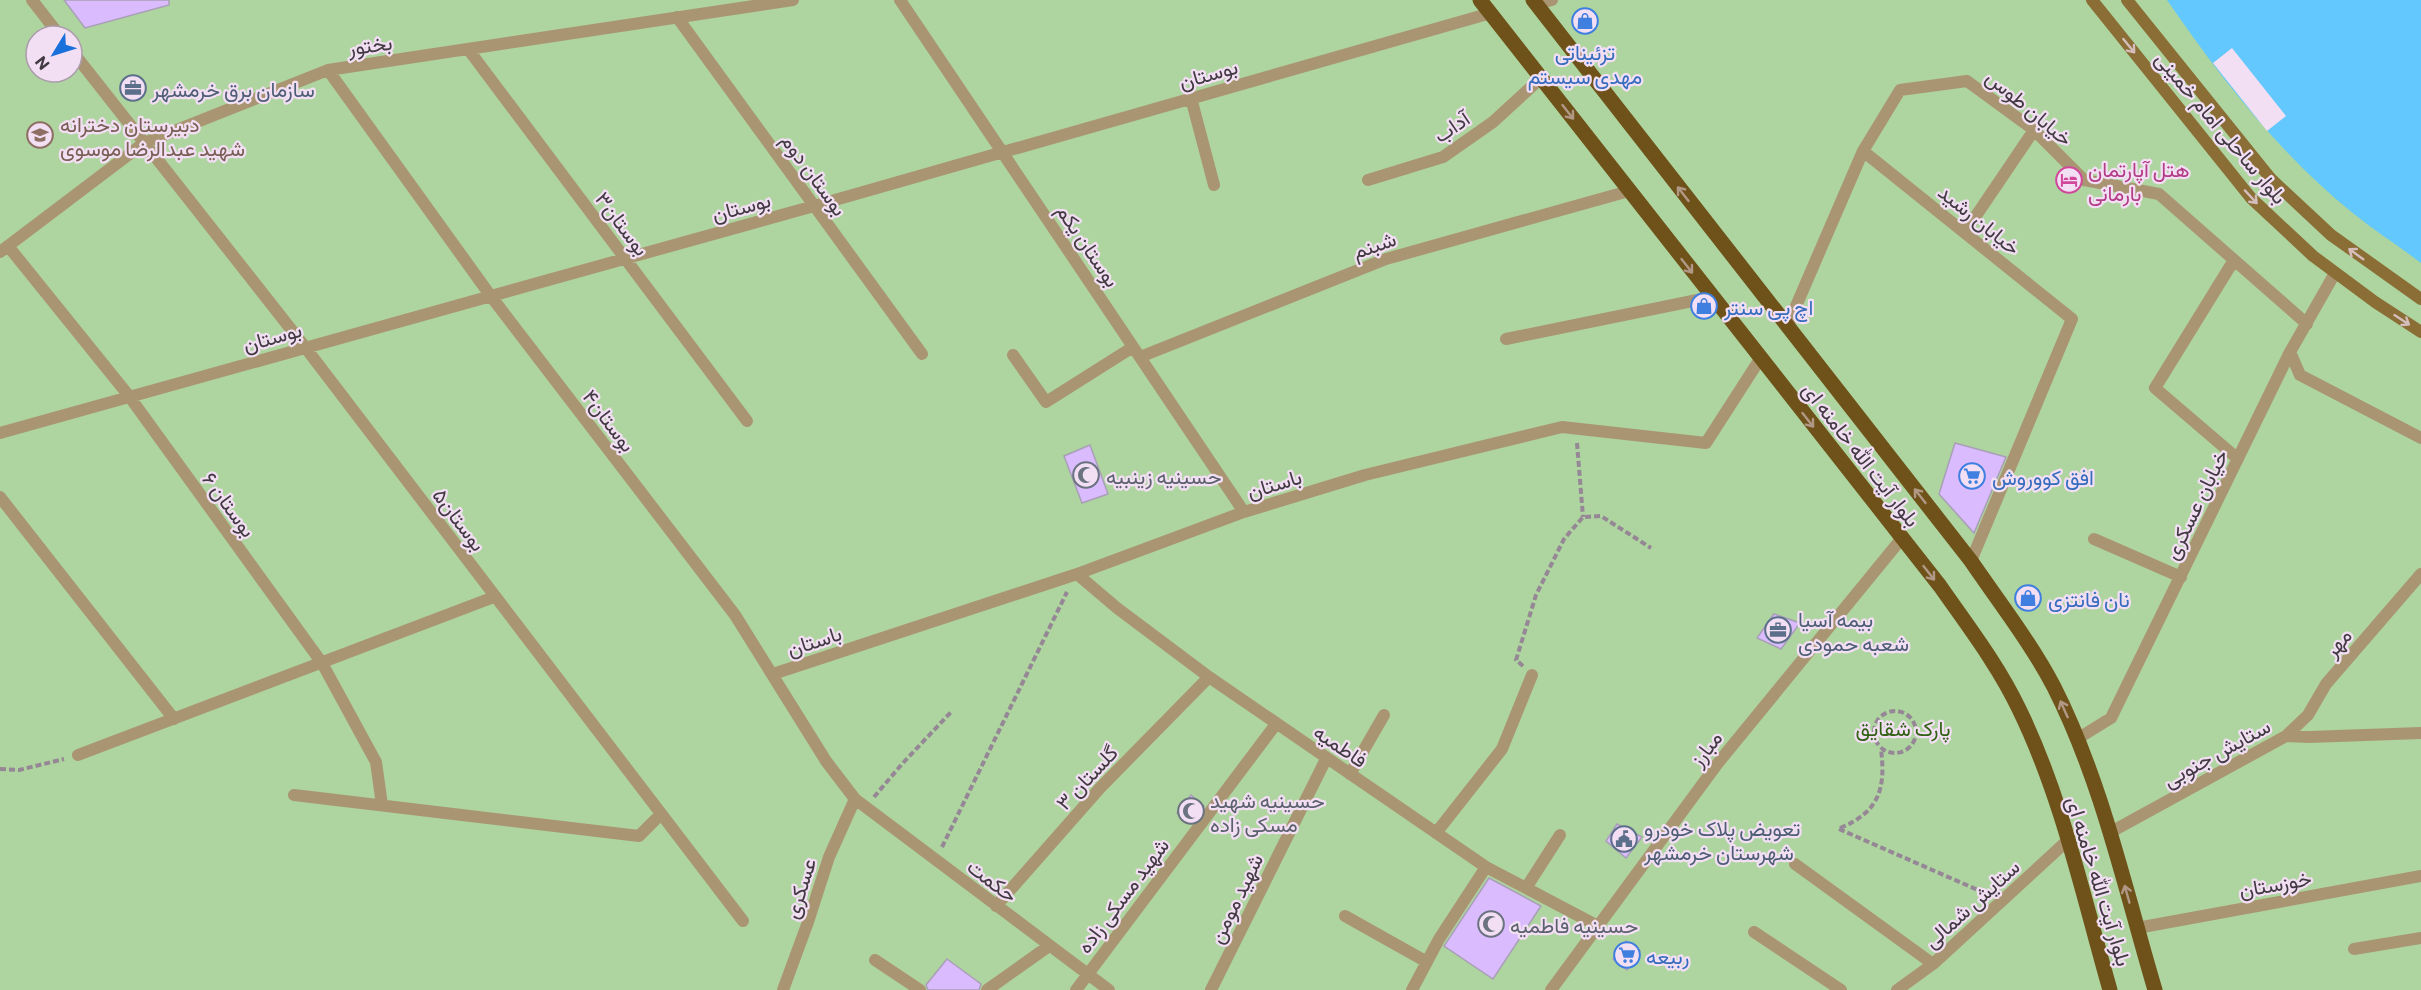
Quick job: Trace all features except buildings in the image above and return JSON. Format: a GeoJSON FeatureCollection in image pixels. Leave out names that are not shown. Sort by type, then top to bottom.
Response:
{"type":"FeatureCollection","features":[{"type":"Feature","properties":{"kind":"main road","name":"بلوار آیت الله خامنه ای"},"geometry":{"type":"LineString","coordinates":[[1480,0],[1940,586],[1994,663],[2019,708],[2041,757],[2110,990]]}},
{"type":"Feature","properties":{"kind":"main road","name":"بلوار ساحلی امام خمینی"},"geometry":{"type":"LineString","coordinates":[[2092,0],[2251,198],[2313,256],[2421,332]]}},
{"type":"Feature","properties":{"kind":"main road","name":"بلوار ساحلی امام خمینی"},"geometry":{"type":"LineString","coordinates":[[2127,0],[2271,179],[2331,235],[2421,299]]}},
{"type":"Feature","properties":{"kind":"main road","name":"بلوار آیت الله خامنه ای"},"geometry":{"type":"LineString","coordinates":[[1534,2],[1971,561],[2014,623],[2053,686],[2077,739],[2109,833],[2155,990]]}},
{"type":"Feature","properties":{"kind":"street"},"geometry":{"type":"LineString","coordinates":[[32,0],[51,24]]}},
{"type":"Feature","properties":{"kind":"street","name":"بختور"},"geometry":{"type":"LineString","coordinates":[[4,249],[144,143],[328,70],[794,0]]}},
{"type":"Feature","properties":{"kind":"street","name":"بوستان یکم"},"geometry":{"type":"LineString","coordinates":[[900,0],[1244,512]]}},
{"type":"Feature","properties":{"kind":"street"},"geometry":{"type":"LineString","coordinates":[[1534,2],[1552,0]]}},
{"type":"Feature","properties":{"kind":"street","name":"بوستان"},"geometry":{"type":"LineString","coordinates":[[0,432],[814,206],[1491,13]]}},
{"type":"Feature","properties":{"kind":"street","name":"بوستان دوم"},"geometry":{"type":"LineString","coordinates":[[677,17],[922,354]]}},
{"type":"Feature","properties":{"kind":"street","name":"بوستان۳"},"geometry":{"type":"LineString","coordinates":[[468,49],[747,421]]}},
{"type":"Feature","properties":{"kind":"street","name":"بوستان۵"},"geometry":{"type":"LineString","coordinates":[[84,66],[305,347],[743,921]]}},
{"type":"Feature","properties":{"kind":"street","name":"بوستان۴"},"geometry":{"type":"LineString","coordinates":[[328,70],[489,295],[735,615],[826,761],[855,799]]}},
{"type":"Feature","properties":{"kind":"street","name":"آداب"},"geometry":{"type":"LineString","coordinates":[[1368,180],[1443,158],[1493,122],[1541,78]]}},
{"type":"Feature","properties":{"kind":"street","name":"خیابان طوس"},"geometry":{"type":"LineString","coordinates":[[1787,327],[1863,151],[1900,90],[1967,81],[2034,130],[2084,180],[2159,194],[2307,324]]}},
{"type":"Feature","properties":{"kind":"street"},"geometry":{"type":"LineString","coordinates":[[1191,98],[1214,184]]}},
{"type":"Feature","properties":{"kind":"street"},"geometry":{"type":"LineString","coordinates":[[1965,231],[2034,130]]}},
{"type":"Feature","properties":{"kind":"street","name":"خیابان رشید"},"geometry":{"type":"LineString","coordinates":[[1863,151],[2072,319],[1971,561]]}},
{"type":"Feature","properties":{"kind":"street","name":"شبنم"},"geometry":{"type":"LineString","coordinates":[[1013,355],[1046,402],[1136,352],[1386,259],[1629,191]]}},
{"type":"Feature","properties":{"kind":"street","name":"بوستان ۶"},"geometry":{"type":"LineString","coordinates":[[4,249],[129,396],[322,663],[376,762],[382,805]]}},
{"type":"Feature","properties":{"kind":"street"},"geometry":{"type":"LineString","coordinates":[[2234,260],[2155,388],[2238,459]]}},
{"type":"Feature","properties":{"kind":"street","name":"خیابان عسکری"},"geometry":{"type":"LineString","coordinates":[[2077,739],[2111,718],[2290,352],[2335,273]]}},
{"type":"Feature","properties":{"kind":"street"},"geometry":{"type":"LineString","coordinates":[[1506,339],[1712,297]]}},
{"type":"Feature","properties":{"kind":"street"},"geometry":{"type":"LineString","coordinates":[[2290,352],[2300,375],[2421,438]]}},
{"type":"Feature","properties":{"kind":"street","name":"باستان"},"geometry":{"type":"LineString","coordinates":[[773,674],[1077,573],[1244,512],[1365,476],[1562,427],[1706,443],[1760,359]]}},
{"type":"Feature","properties":{"kind":"street"},"geometry":{"type":"LineString","coordinates":[[0,497],[174,719]]}},
{"type":"Feature","properties":{"kind":"street","name":"مبارز"},"geometry":{"type":"LineString","coordinates":[[1551,990],[1718,763],[1902,538]]}},
{"type":"Feature","properties":{"kind":"street"},"geometry":{"type":"LineString","coordinates":[[2094,538],[2181,577]]}},
{"type":"Feature","properties":{"kind":"street","name":"فاطمیه"},"geometry":{"type":"LineString","coordinates":[[1077,573],[1118,608],[1209,677],[1326,759],[1486,867],[1598,926]]}},
{"type":"Feature","properties":{"kind":"street","name":"مهر"},"geometry":{"type":"LineString","coordinates":[[2286,736],[2308,715],[2326,684],[2421,574]]}},
{"type":"Feature","properties":{"kind":"street"},"geometry":{"type":"LineString","coordinates":[[78,755],[494,597]]}},
{"type":"Feature","properties":{"kind":"street"},"geometry":{"type":"LineString","coordinates":[[1436,833],[1502,749],[1532,675]]}},
{"type":"Feature","properties":{"kind":"street","name":"گلستان ۳"},"geometry":{"type":"LineString","coordinates":[[996,906],[1100,788],[1209,677]]}},
{"type":"Feature","properties":{"kind":"street"},"geometry":{"type":"LineString","coordinates":[[1350,774],[1384,715]]}},
{"type":"Feature","properties":{"kind":"street","name":"شهید مسکی زاده"},"geometry":{"type":"LineString","coordinates":[[1076,990],[1275,724]]}},
{"type":"Feature","properties":{"kind":"street","name":"ستایش جنوبی"},"geometry":{"type":"LineString","coordinates":[[2109,833],[2286,736],[2421,733]]}},
{"type":"Feature","properties":{"kind":"street","name":"شهید مومن"},"geometry":{"type":"LineString","coordinates":[[1211,990],[1326,759]]}},
{"type":"Feature","properties":{"kind":"street"},"geometry":{"type":"LineString","coordinates":[[294,795],[639,836],[661,814]]}},
{"type":"Feature","properties":{"kind":"street","name":"حکمت"},"geometry":{"type":"LineString","coordinates":[[855,799],[1108,990]]}},
{"type":"Feature","properties":{"kind":"street","name":"عسکری"},"geometry":{"type":"LineString","coordinates":[[783,990],[829,857],[855,799]]}},
{"type":"Feature","properties":{"kind":"street"},"geometry":{"type":"LineString","coordinates":[[1526,888],[1560,835]]}},
{"type":"Feature","properties":{"kind":"street","name":"ستایش شمالی"},"geometry":{"type":"LineString","coordinates":[[1897,990],[1933,964],[2067,841]]}},
{"type":"Feature","properties":{"kind":"street"},"geometry":{"type":"LineString","coordinates":[[1795,864],[1933,964]]}},
{"type":"Feature","properties":{"kind":"street"},"geometry":{"type":"LineString","coordinates":[[1412,990],[1486,867]]}},
{"type":"Feature","properties":{"kind":"street","name":"خوزستان"},"geometry":{"type":"LineString","coordinates":[[2137,928],[2421,876]]}},
{"type":"Feature","properties":{"kind":"street"},"geometry":{"type":"LineString","coordinates":[[1346,916],[1427,962]]}},
{"type":"Feature","properties":{"kind":"street"},"geometry":{"type":"LineString","coordinates":[[1754,932],[1841,990]]}},
{"type":"Feature","properties":{"kind":"street"},"geometry":{"type":"LineString","coordinates":[[2354,949],[2421,938]]}},
{"type":"Feature","properties":{"kind":"street"},"geometry":{"type":"LineString","coordinates":[[987,990],[1048,946]]}},
{"type":"Feature","properties":{"kind":"street"},"geometry":{"type":"LineString","coordinates":[[875,960],[920,990]]}},
{"type":"Feature","properties":{"kind":"path"},"geometry":{"type":"LineString","coordinates":[[1516,660],[1536,595],[1564,539],[1583,517],[1576,429]]}},
{"type":"Feature","properties":{"kind":"path"},"geometry":{"type":"LineString","coordinates":[[1583,517],[1601,516],[1651,548]]}},
{"type":"Feature","properties":{"kind":"path"},"geometry":{"type":"LineString","coordinates":[[935,861],[1077,573]]}},
{"type":"Feature","properties":{"kind":"path"},"geometry":{"type":"LineString","coordinates":[[866,807],[902,764],[952,711]]}},
{"type":"Feature","properties":{"kind":"path"},"geometry":{"type":"LineString","coordinates":[[1881,749],[1894,754],[1908,750],[1916,731],[1911,718],[1899,711],[1892,711],[1879,717],[1875,723],[1874,737],[1881,749],[1884,776],[1880,794],[1870,810],[1856,821],[1839,829],[2002,901]]}},
{"type":"Feature","properties":{"kind":"path"},"geometry":{"type":"LineString","coordinates":[[0,769],[19,770],[78,755]]}},
{"type":"Feature","properties":{"kind":"green space","name":"پارک شقایق"},"geometry":{"type":"Polygon","coordinates":[[[0,0],[2421,0],[2421,990],[0,990],[0,0]]]}},
{"type":"Feature","properties":{"kind":"water"},"geometry":{"type":"Polygon","coordinates":[[[2167,0],[2421,0],[2421,263],[2354,214],[2276,141],[2208,58],[2167,0]]]}},
{"type":"Feature","properties":{"kind":"pier"},"geometry":{"type":"Polygon","coordinates":[[[2232,48],[2286,116],[2267,131],[2213,63],[2232,48]]]}},
{"type":"Feature","properties":{"kind":"place","name":"تزئیناتی مهدی سیستم"},"geometry":{"type":"Point","coordinates":[1585,21]}},
{"type":"Feature","properties":{"kind":"place","name":"سازمان برق خرمشهر"},"geometry":{"type":"Point","coordinates":[133,88]}},
{"type":"Feature","properties":{"kind":"place","name":"دبیرستان دخترانه شهید عبدالرضا موسوی"},"geometry":{"type":"Point","coordinates":[40,135]}},
{"type":"Feature","properties":{"kind":"place","name":"هتل آپارتمان بارمانی"},"geometry":{"type":"Point","coordinates":[2069,180]}},
{"type":"Feature","properties":{"kind":"place","name":"اچ پی سنتر"},"geometry":{"type":"Point","coordinates":[1704,306]}},
{"type":"Feature","properties":{"kind":"place","name":"حسینیه زینبیه"},"geometry":{"type":"Point","coordinates":[1086,475]}},
{"type":"Feature","properties":{"kind":"place","name":"افق کووروش"},"geometry":{"type":"Point","coordinates":[1972,476]}},
{"type":"Feature","properties":{"kind":"place","name":"نان فانتزی"},"geometry":{"type":"Point","coordinates":[2028,598]}},
{"type":"Feature","properties":{"kind":"place","name":"بیمه آسیا شعبه حمودی"},"geometry":{"type":"Point","coordinates":[1778,630]}},
{"type":"Feature","properties":{"kind":"place","name":"حسینیه شهید مسکی زاده"},"geometry":{"type":"Point","coordinates":[1191,811]}},
{"type":"Feature","properties":{"kind":"place","name":"تعویض پلاک خودرو شهرستان خرمشهر"},"geometry":{"type":"Point","coordinates":[1624,839]}},
{"type":"Feature","properties":{"kind":"place","name":"حسینیه فاطمیه"},"geometry":{"type":"Point","coordinates":[1491,924]}},
{"type":"Feature","properties":{"kind":"place","name":"ربیعه"},"geometry":{"type":"Point","coordinates":[1627,955]}}]}
